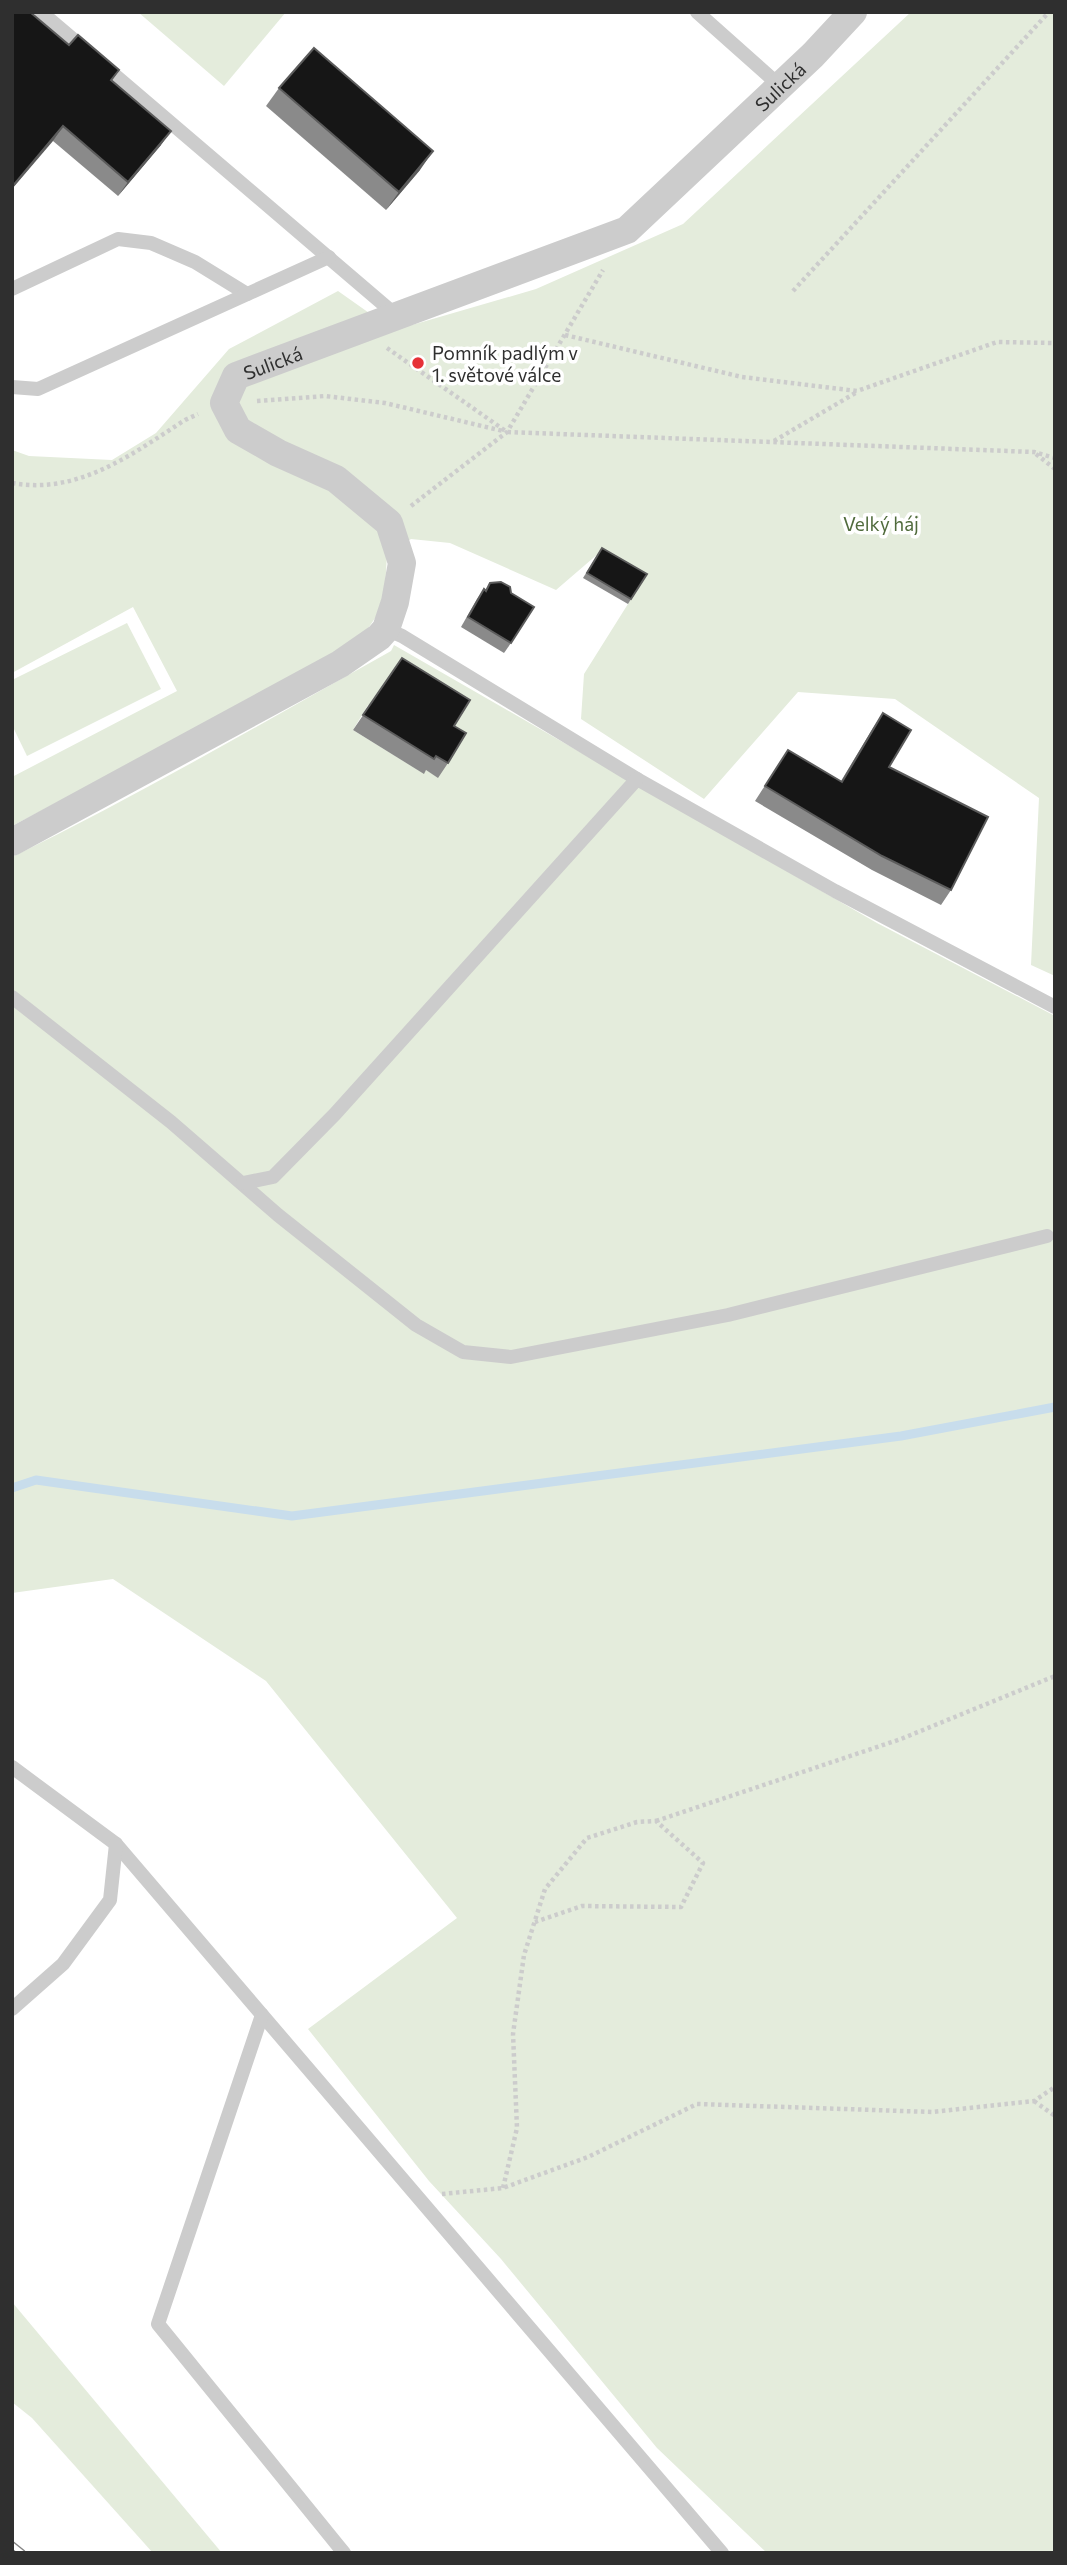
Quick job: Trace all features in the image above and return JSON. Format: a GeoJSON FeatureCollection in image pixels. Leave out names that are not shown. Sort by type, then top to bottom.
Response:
{"type":"FeatureCollection","features":[{"type":"Feature","properties":{"kind":"street","name":"Sulická"},"geometry":{"type":"LineString","coordinates":[[389,523],[336,479],[278,453],[238,430],[224,403],[236,376],[627,230],[780,86],[853,12]]}},
{"type":"Feature","properties":{"kind":"street"},"geometry":{"type":"LineString","coordinates":[[12,842],[340,664],[379,637],[386,629],[395,602],[402,563],[389,523]]}},
{"type":"Feature","properties":{"kind":"lane"},"geometry":{"type":"LineString","coordinates":[[41,12],[397,316]]}},
{"type":"Feature","properties":{"kind":"lane"},"geometry":{"type":"LineString","coordinates":[[696,12],[780,86]]}},
{"type":"Feature","properties":{"kind":"lane"},"geometry":{"type":"LineString","coordinates":[[12,289],[118,239],[151,243],[195,262],[247,294]]}},
{"type":"Feature","properties":{"kind":"lane"},"geometry":{"type":"LineString","coordinates":[[12,387],[38,389],[329,257]]}},
{"type":"Feature","properties":{"kind":"lane"},"geometry":{"type":"LineString","coordinates":[[386,629],[402,636],[637,779],[835,891],[1055,1007]]}},
{"type":"Feature","properties":{"kind":"lane"},"geometry":{"type":"LineString","coordinates":[[243,1183],[273,1177],[335,1114],[637,779]]}},
{"type":"Feature","properties":{"kind":"lane"},"geometry":{"type":"LineString","coordinates":[[12,997],[171,1122],[278,1215],[416,1325],[463,1352],[510,1357],[728,1315],[1047,1236]]}},
{"type":"Feature","properties":{"kind":"lane"},"geometry":{"type":"LineString","coordinates":[[12,1767],[116,1844],[722,2553]]}},
{"type":"Feature","properties":{"kind":"lane"},"geometry":{"type":"LineString","coordinates":[[12,2010],[63,1964],[110,1900],[116,1844]]}},
{"type":"Feature","properties":{"kind":"lane"},"geometry":{"type":"LineString","coordinates":[[262,2015],[158,2324],[344,2553]]}},
{"type":"Feature","properties":{"kind":"path"},"geometry":{"type":"LineString","coordinates":[[793,291],[1049,12]]}},
{"type":"Feature","properties":{"kind":"path"},"geometry":{"type":"LineString","coordinates":[[389,523],[508,432],[627,230]]}},
{"type":"Feature","properties":{"kind":"path"},"geometry":{"type":"LineString","coordinates":[[360,330],[508,432],[1034,452],[1055,458]]}},
{"type":"Feature","properties":{"kind":"path"},"geometry":{"type":"LineString","coordinates":[[565,335],[742,377],[857,391]]}},
{"type":"Feature","properties":{"kind":"path"},"geometry":{"type":"LineString","coordinates":[[771,442],[857,391],[997,342],[1055,343]]}},
{"type":"Feature","properties":{"kind":"path"},"geometry":{"type":"LineString","coordinates":[[1034,452],[1055,469]]}},
{"type":"Feature","properties":{"kind":"path"},"geometry":{"type":"LineString","coordinates":[[503,2188],[517,2127],[513,2034],[524,1955],[545,1889],[587,1838],[637,1822],[656,1821],[901,1739],[1055,1676]]}},
{"type":"Feature","properties":{"kind":"path"},"geometry":{"type":"LineString","coordinates":[[535,1922],[582,1906],[681,1907],[703,1863],[656,1821]]}},
{"type":"Feature","properties":{"kind":"path"},"geometry":{"type":"LineString","coordinates":[[419,2198],[503,2188],[588,2157],[697,2104],[932,2112],[1034,2101],[1055,2087]]}},
{"type":"Feature","properties":{"kind":"path"},"geometry":{"type":"LineString","coordinates":[[1034,2101],[1055,2116]]}},
{"type":"Feature","properties":{"kind":"green space"},"geometry":{"type":"Polygon","coordinates":[[[138,12],[286,12],[224,86],[138,12]]]}},
{"type":"Feature","properties":{"kind":"green space","name":"Velký háj"},"geometry":{"type":"Polygon","coordinates":[[[911,12],[1055,12],[1055,976],[1031,965],[1039,798],[895,699],[798,692],[704,799],[581,719],[584,674],[643,580],[599,553],[556,590],[450,543],[411,539],[387,555],[384,605],[356,646],[12,826],[12,777],[177,691],[133,607],[12,673],[12,450],[29,456],[112,460],[156,433],[229,349],[338,291],[389,327],[412,325],[536,289],[683,224],[911,12]]]}},
{"type":"Feature","properties":{"kind":"green space"},"geometry":{"type":"Polygon","coordinates":[[[127,623],[161,689],[27,756],[12,725],[12,680],[127,623]]]}},
{"type":"Feature","properties":{"kind":"green space"},"geometry":{"type":"Polygon","coordinates":[[[394,645],[877,923],[1055,1016],[1055,2553],[767,2553],[657,2448],[501,2259],[429,2181],[308,2029],[457,1918],[266,1681],[113,1579],[12,1593],[12,857],[156,783],[391,651],[394,645]],[[370,705],[353,730],[423,773],[426,770],[438,777],[370,705]]]}},
{"type":"Feature","properties":{"kind":"green space"},"geometry":{"type":"Polygon","coordinates":[[[12,2302],[222,2553],[153,2553],[32,2418],[12,2402],[12,2302]]]}},
{"type":"Feature","properties":{"kind":"building"},"geometry":{"type":"Polygon","coordinates":[[[12,12],[30,12],[69,45],[78,35],[119,70],[111,80],[171,131],[128,182],[63,126],[12,187],[12,12]]]}},
{"type":"Feature","properties":{"kind":"building"},"geometry":{"type":"Polygon","coordinates":[[[314,48],[433,151],[399,192],[279,88],[314,48]]]}},
{"type":"Feature","properties":{"kind":"building"},"geometry":{"type":"Polygon","coordinates":[[[602,548],[647,574],[631,599],[587,573],[602,548]]]}},
{"type":"Feature","properties":{"kind":"building"},"geometry":{"type":"Polygon","coordinates":[[[501,582],[510,587],[511,593],[534,607],[511,643],[468,617],[484,589],[486,591],[490,583],[501,582]]]}},
{"type":"Feature","properties":{"kind":"building"},"geometry":{"type":"Polygon","coordinates":[[[402,658],[470,700],[454,726],[466,733],[448,763],[436,756],[434,759],[363,715],[402,658]]]}},
{"type":"Feature","properties":{"kind":"building"},"geometry":{"type":"Polygon","coordinates":[[[883,713],[911,730],[889,767],[988,817],[951,890],[882,856],[765,786],[788,750],[842,782],[883,713]]]}},
{"type":"Feature","properties":{"kind":"waterway"},"geometry":{"type":"LineString","coordinates":[[12,1488],[36,1480],[292,1516],[901,1436],[1055,1407]]}},
{"type":"Feature","properties":{"kind":"railway"},"geometry":{"type":"LineString","coordinates":[[12,2545],[22,2553]]}},
{"type":"Feature","properties":{"kind":"place","name":"Pomník padlým v 1. světové válce"},"geometry":{"type":"Point","coordinates":[418,363]}}]}
